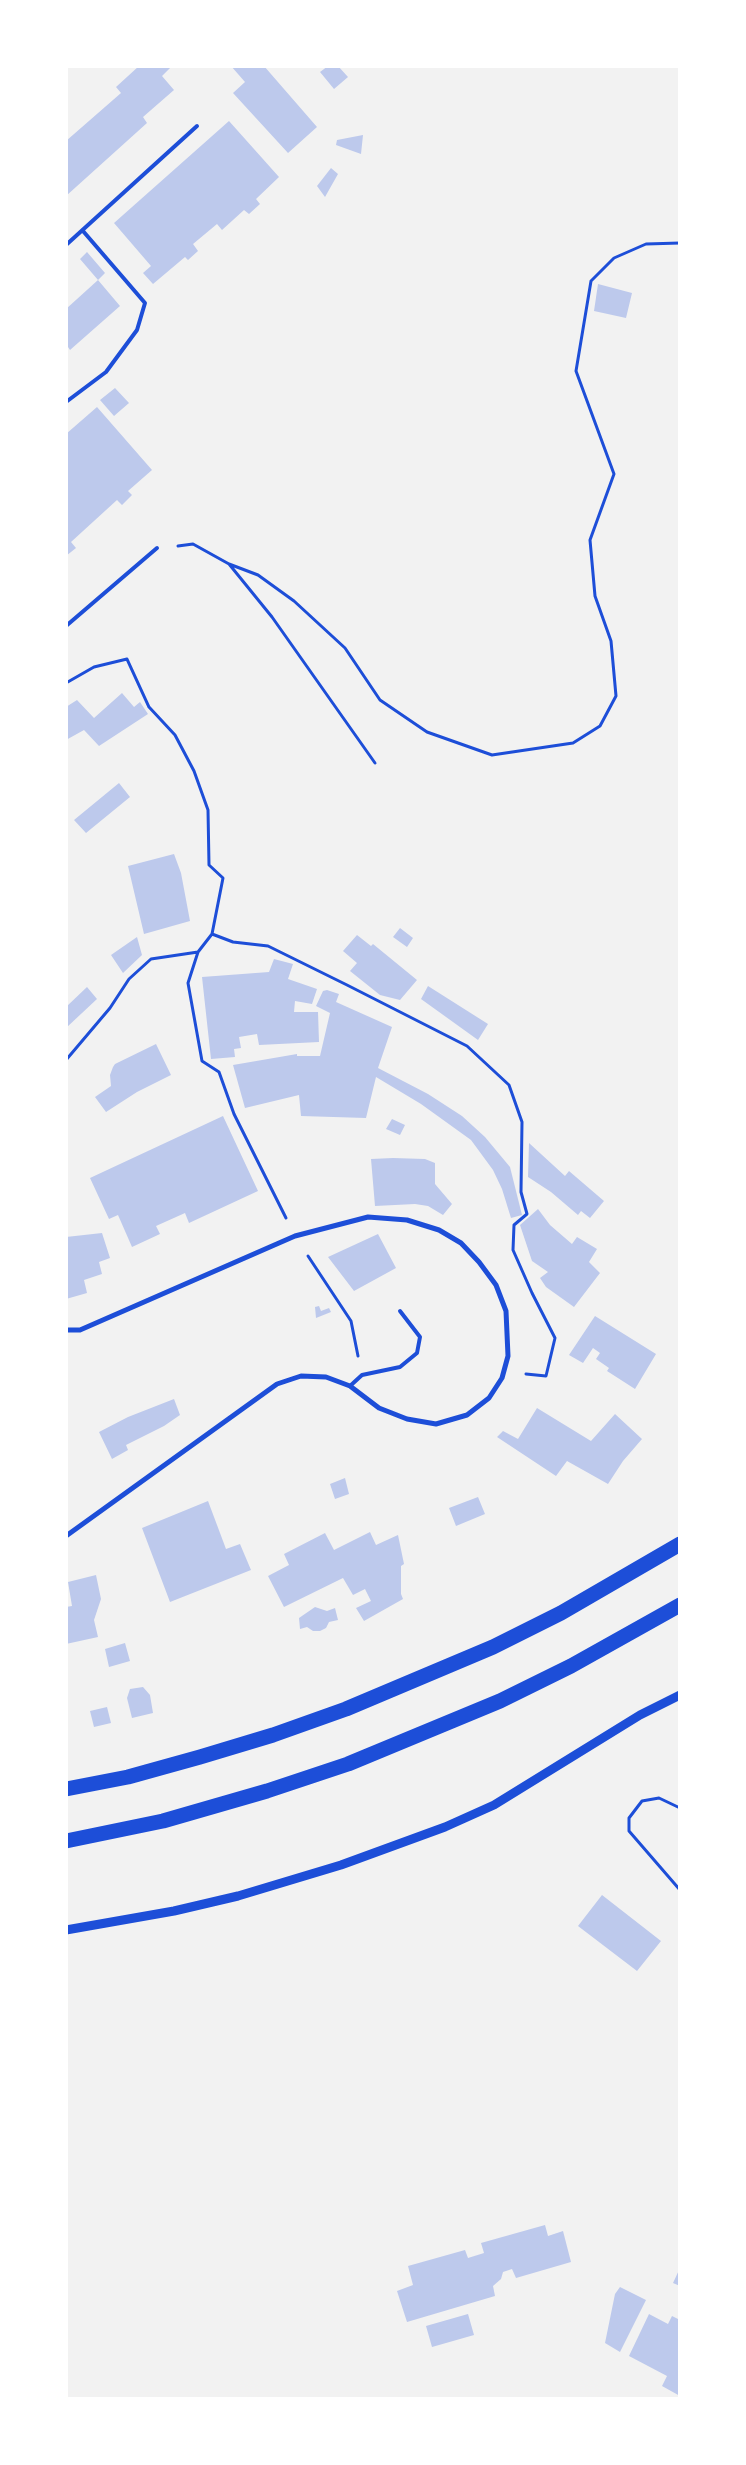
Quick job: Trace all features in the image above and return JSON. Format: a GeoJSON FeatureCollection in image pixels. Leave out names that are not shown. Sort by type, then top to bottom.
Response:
{"type":"FeatureCollection","features":[{"type":"Feature","properties":{"kind":"highway"},"geometry":{"type":"LineString","coordinates":[[66,1789],[128,1777],[200,1757],[273,1735],[346,1709],[493,1646],[561,1612],[680,1544]]}},
{"type":"Feature","properties":{"kind":"highway"},"geometry":{"type":"LineString","coordinates":[[66,1840],[162,1821],[267,1791],[348,1764],[500,1702],[571,1666],[680,1605]]}},
{"type":"Feature","properties":{"kind":"street"},"geometry":{"type":"LineString","coordinates":[[66,1330],[80,1330],[295,1236],[368,1217],[407,1220],[439,1230],[461,1243],[479,1262],[496,1285],[506,1311],[508,1356],[502,1378],[489,1398],[467,1416],[436,1424],[407,1420],[379,1408],[350,1386],[326,1377],[301,1376],[277,1384],[66,1536]]}},
{"type":"Feature","properties":{"kind":"street"},"geometry":{"type":"LineString","coordinates":[[66,1930],[165,1912],[238,1896],[341,1865],[436,1830],[494,1805],[640,1715],[680,1695]]}},
{"type":"Feature","properties":{"kind":"lane"},"geometry":{"type":"LineString","coordinates":[[66,245],[197,126]]}},
{"type":"Feature","properties":{"kind":"lane"},"geometry":{"type":"LineString","coordinates":[[66,402],[106,372],[137,330],[145,303],[83,231]]}},
{"type":"Feature","properties":{"kind":"lane"},"geometry":{"type":"LineString","coordinates":[[66,626],[157,548]]}},
{"type":"Feature","properties":{"kind":"lane"},"geometry":{"type":"LineString","coordinates":[[350,1386],[362,1375],[400,1367],[417,1353],[420,1337],[400,1311]]}},
{"type":"Feature","properties":{"kind":"path"},"geometry":{"type":"LineString","coordinates":[[157,548],[193,544],[229,564],[258,575],[294,601],[346,648],[380,700],[427,732],[492,755],[573,743],[600,726],[616,696],[611,641],[595,596],[590,540],[614,474],[576,371],[591,281],[614,258],[646,244],[680,243]]}},
{"type":"Feature","properties":{"kind":"path"},"geometry":{"type":"LineString","coordinates":[[229,564],[272,617],[375,763]]}},
{"type":"Feature","properties":{"kind":"path"},"geometry":{"type":"LineString","coordinates":[[66,682],[94,667],[127,659],[149,707],[175,735],[194,771],[208,810],[209,865],[223,878],[212,934],[198,952],[188,983],[202,1060],[219,1072],[234,1114],[295,1236],[350,1321],[362,1375]]}},
{"type":"Feature","properties":{"kind":"path"},"geometry":{"type":"LineString","coordinates":[[212,934],[233,942],[268,946],[467,1046],[509,1085],[522,1122],[521,1192],[528,1214],[514,1225],[513,1250],[532,1294],[555,1338],[546,1376],[514,1372],[508,1356]]}},
{"type":"Feature","properties":{"kind":"path"},"geometry":{"type":"LineString","coordinates":[[66,1060],[110,1008],[129,980],[151,959],[198,952]]}},
{"type":"Feature","properties":{"kind":"path"},"geometry":{"type":"LineString","coordinates":[[680,1808],[659,1798],[642,1801],[629,1818],[630,1831],[638,1843],[680,1890]]}},
{"type":"Feature","properties":{"kind":"building"},"geometry":{"type":"Polygon","coordinates":[[[139,66],[172,66],[162,76],[174,90],[143,117],[147,123],[66,196],[66,141],[121,93],[116,87],[139,66]]]}},
{"type":"Feature","properties":{"kind":"building"},"geometry":{"type":"Polygon","coordinates":[[[231,66],[264,66],[317,127],[288,153],[233,93],[245,82],[231,66]]]}},
{"type":"Feature","properties":{"kind":"building"},"geometry":{"type":"Polygon","coordinates":[[[328,66],[338,66],[348,77],[334,89],[320,72],[328,66]]]}},
{"type":"Feature","properties":{"kind":"building"},"geometry":{"type":"Polygon","coordinates":[[[229,121],[279,177],[256,199],[260,204],[249,214],[244,210],[222,230],[217,224],[193,244],[198,251],[188,260],[185,257],[153,284],[143,273],[151,266],[114,223],[229,121]]]}},
{"type":"Feature","properties":{"kind":"building"},"geometry":{"type":"Polygon","coordinates":[[[363,135],[361,154],[336,145],[337,140],[363,135]]]}},
{"type":"Feature","properties":{"kind":"building"},"geometry":{"type":"Polygon","coordinates":[[[331,168],[338,174],[325,197],[317,186],[331,168]]]}},
{"type":"Feature","properties":{"kind":"building"},"geometry":{"type":"Polygon","coordinates":[[[87,252],[105,273],[98,280],[80,259],[87,252]]]}},
{"type":"Feature","properties":{"kind":"building"},"geometry":{"type":"Polygon","coordinates":[[[98,280],[120,306],[70,350],[66,344],[66,309],[98,280]]]}},
{"type":"Feature","properties":{"kind":"building"},"geometry":{"type":"Polygon","coordinates":[[[598,284],[632,293],[626,318],[594,311],[598,284]]]}},
{"type":"Feature","properties":{"kind":"building"},"geometry":{"type":"Polygon","coordinates":[[[115,388],[129,403],[114,416],[100,400],[115,388]]]}},
{"type":"Feature","properties":{"kind":"building"},"geometry":{"type":"Polygon","coordinates":[[[97,407],[152,470],[128,491],[132,495],[122,505],[117,500],[71,542],[76,548],[66,556],[66,434],[97,407]]]}},
{"type":"Feature","properties":{"kind":"building"},"geometry":{"type":"Polygon","coordinates":[[[122,693],[134,707],[140,702],[148,714],[99,746],[84,730],[66,740],[66,707],[77,700],[94,718],[122,693]]]}},
{"type":"Feature","properties":{"kind":"building"},"geometry":{"type":"Polygon","coordinates":[[[119,783],[130,797],[86,833],[74,820],[119,783]]]}},
{"type":"Feature","properties":{"kind":"building"},"geometry":{"type":"Polygon","coordinates":[[[174,854],[181,873],[190,921],[144,934],[128,866],[174,854]]]}},
{"type":"Feature","properties":{"kind":"building"},"geometry":{"type":"Polygon","coordinates":[[[400,928],[413,938],[407,947],[393,937],[400,928]]]}},
{"type":"Feature","properties":{"kind":"building"},"geometry":{"type":"Polygon","coordinates":[[[357,935],[371,946],[373,944],[417,980],[400,1000],[380,995],[350,971],[357,963],[343,951],[357,935]]]}},
{"type":"Feature","properties":{"kind":"building"},"geometry":{"type":"Polygon","coordinates":[[[137,937],[142,955],[123,973],[111,955],[137,937]]]}},
{"type":"Feature","properties":{"kind":"building"},"geometry":{"type":"Polygon","coordinates":[[[274,959],[293,964],[288,979],[317,989],[312,1004],[295,1001],[294,1012],[318,1012],[319,1042],[259,1045],[257,1034],[239,1037],[241,1048],[234,1049],[235,1057],[211,1059],[202,977],[269,972],[274,959]]]}},
{"type":"Feature","properties":{"kind":"building"},"geometry":{"type":"Polygon","coordinates":[[[428,986],[488,1024],[478,1040],[421,999],[428,986]]]}},
{"type":"Feature","properties":{"kind":"building"},"geometry":{"type":"Polygon","coordinates":[[[87,987],[97,999],[66,1028],[66,1007],[87,987]]]}},
{"type":"Feature","properties":{"kind":"building"},"geometry":{"type":"Polygon","coordinates":[[[327,990],[339,994],[336,1002],[392,1027],[378,1068],[428,1094],[462,1116],[485,1137],[510,1167],[522,1215],[511,1218],[502,1189],[493,1170],[471,1140],[421,1104],[376,1077],[366,1118],[301,1116],[299,1095],[245,1108],[233,1065],[297,1054],[297,1056],[320,1056],[330,1013],[316,1006],[323,991],[327,990]]]}},
{"type":"Feature","properties":{"kind":"building"},"geometry":{"type":"Polygon","coordinates":[[[156,1044],[171,1075],[137,1092],[106,1112],[95,1097],[111,1086],[110,1075],[115,1064],[156,1044]]]}},
{"type":"Feature","properties":{"kind":"building"},"geometry":{"type":"Polygon","coordinates":[[[223,1116],[258,1191],[189,1223],[185,1213],[156,1226],[160,1234],[132,1247],[118,1215],[109,1219],[90,1178],[223,1116]]]}},
{"type":"Feature","properties":{"kind":"building"},"geometry":{"type":"Polygon","coordinates":[[[392,1119],[405,1125],[400,1135],[386,1129],[392,1119]]]}},
{"type":"Feature","properties":{"kind":"building"},"geometry":{"type":"Polygon","coordinates":[[[529,1143],[565,1176],[569,1171],[604,1201],[590,1218],[581,1211],[578,1215],[551,1192],[528,1177],[529,1143]]]}},
{"type":"Feature","properties":{"kind":"building"},"geometry":{"type":"Polygon","coordinates":[[[371,1159],[425,1159],[435,1163],[435,1184],[452,1204],[443,1215],[428,1206],[415,1204],[375,1206],[371,1159]]]}},
{"type":"Feature","properties":{"kind":"building"},"geometry":{"type":"Polygon","coordinates":[[[538,1209],[550,1225],[572,1244],[577,1237],[597,1249],[589,1262],[600,1273],[574,1307],[546,1287],[540,1278],[548,1272],[532,1261],[520,1225],[538,1209]]]}},
{"type":"Feature","properties":{"kind":"building"},"geometry":{"type":"Polygon","coordinates":[[[102,1233],[110,1258],[99,1262],[102,1274],[84,1280],[87,1293],[66,1299],[66,1237],[102,1233]]]}},
{"type":"Feature","properties":{"kind":"building"},"geometry":{"type":"Polygon","coordinates":[[[378,1234],[396,1268],[354,1291],[328,1257],[378,1234]]]}},
{"type":"Feature","properties":{"kind":"building"},"geometry":{"type":"Polygon","coordinates":[[[319,1306],[321,1311],[329,1308],[331,1312],[316,1318],[315,1307],[319,1306]]]}},
{"type":"Feature","properties":{"kind":"building"},"geometry":{"type":"Polygon","coordinates":[[[595,1316],[656,1354],[635,1389],[607,1371],[609,1368],[596,1359],[600,1353],[593,1348],[583,1363],[569,1355],[595,1316]]]}},
{"type":"Feature","properties":{"kind":"building"},"geometry":{"type":"Polygon","coordinates":[[[174,1399],[180,1415],[164,1426],[126,1445],[128,1450],[112,1459],[99,1432],[128,1417],[174,1399]]]}},
{"type":"Feature","properties":{"kind":"building"},"geometry":{"type":"Polygon","coordinates":[[[537,1408],[591,1441],[615,1414],[642,1439],[623,1461],[608,1484],[567,1461],[556,1476],[497,1437],[503,1431],[518,1439],[537,1408]]]}},
{"type":"Feature","properties":{"kind":"building"},"geometry":{"type":"Polygon","coordinates":[[[345,1478],[349,1494],[335,1499],[330,1484],[345,1478]]]}},
{"type":"Feature","properties":{"kind":"building"},"geometry":{"type":"Polygon","coordinates":[[[478,1497],[485,1514],[456,1526],[449,1508],[478,1497]]]}},
{"type":"Feature","properties":{"kind":"building"},"geometry":{"type":"Polygon","coordinates":[[[208,1501],[226,1549],[240,1544],[251,1570],[170,1602],[142,1528],[208,1501]]]}},
{"type":"Feature","properties":{"kind":"building"},"geometry":{"type":"Polygon","coordinates":[[[370,1532],[376,1545],[398,1535],[404,1564],[401,1566],[401,1594],[403,1599],[364,1621],[356,1608],[371,1601],[365,1589],[353,1595],[343,1578],[284,1607],[268,1576],[289,1565],[284,1554],[325,1533],[334,1550],[370,1532]]]}},
{"type":"Feature","properties":{"kind":"building"},"geometry":{"type":"Polygon","coordinates":[[[96,1575],[101,1599],[94,1620],[98,1637],[66,1644],[66,1607],[72,1606],[68,1582],[96,1575]]]}},
{"type":"Feature","properties":{"kind":"building"},"geometry":{"type":"Polygon","coordinates":[[[315,1607],[327,1611],[335,1608],[338,1620],[329,1622],[326,1628],[320,1631],[313,1631],[307,1627],[300,1629],[299,1618],[315,1607]]]}},
{"type":"Feature","properties":{"kind":"building"},"geometry":{"type":"Polygon","coordinates":[[[125,1643],[130,1661],[109,1667],[105,1649],[125,1643]]]}},
{"type":"Feature","properties":{"kind":"building"},"geometry":{"type":"Polygon","coordinates":[[[143,1687],[150,1695],[153,1713],[132,1718],[127,1698],[130,1689],[143,1687]]]}},
{"type":"Feature","properties":{"kind":"building"},"geometry":{"type":"Polygon","coordinates":[[[107,1707],[111,1723],[94,1727],[90,1711],[107,1707]]]}},
{"type":"Feature","properties":{"kind":"building"},"geometry":{"type":"Polygon","coordinates":[[[602,1895],[661,1941],[637,1971],[578,1926],[602,1895]]]}},
{"type":"Feature","properties":{"kind":"building"},"geometry":{"type":"Polygon","coordinates":[[[545,2225],[548,2236],[563,2231],[571,2262],[516,2278],[512,2269],[503,2272],[501,2279],[493,2286],[495,2296],[407,2322],[397,2291],[413,2285],[408,2266],[465,2250],[468,2258],[484,2253],[481,2243],[545,2225]]]}},
{"type":"Feature","properties":{"kind":"building"},"geometry":{"type":"Polygon","coordinates":[[[680,2268],[680,2286],[673,2283],[680,2268]]]}},
{"type":"Feature","properties":{"kind":"building"},"geometry":{"type":"Polygon","coordinates":[[[620,2287],[646,2300],[620,2352],[605,2343],[615,2294],[620,2287]]]}},
{"type":"Feature","properties":{"kind":"building"},"geometry":{"type":"Polygon","coordinates":[[[468,2314],[474,2335],[432,2347],[426,2326],[468,2314]]]}},
{"type":"Feature","properties":{"kind":"building"},"geometry":{"type":"Polygon","coordinates":[[[649,2314],[668,2324],[672,2316],[680,2320],[680,2396],[662,2386],[667,2376],[629,2356],[649,2314]]]}}]}
